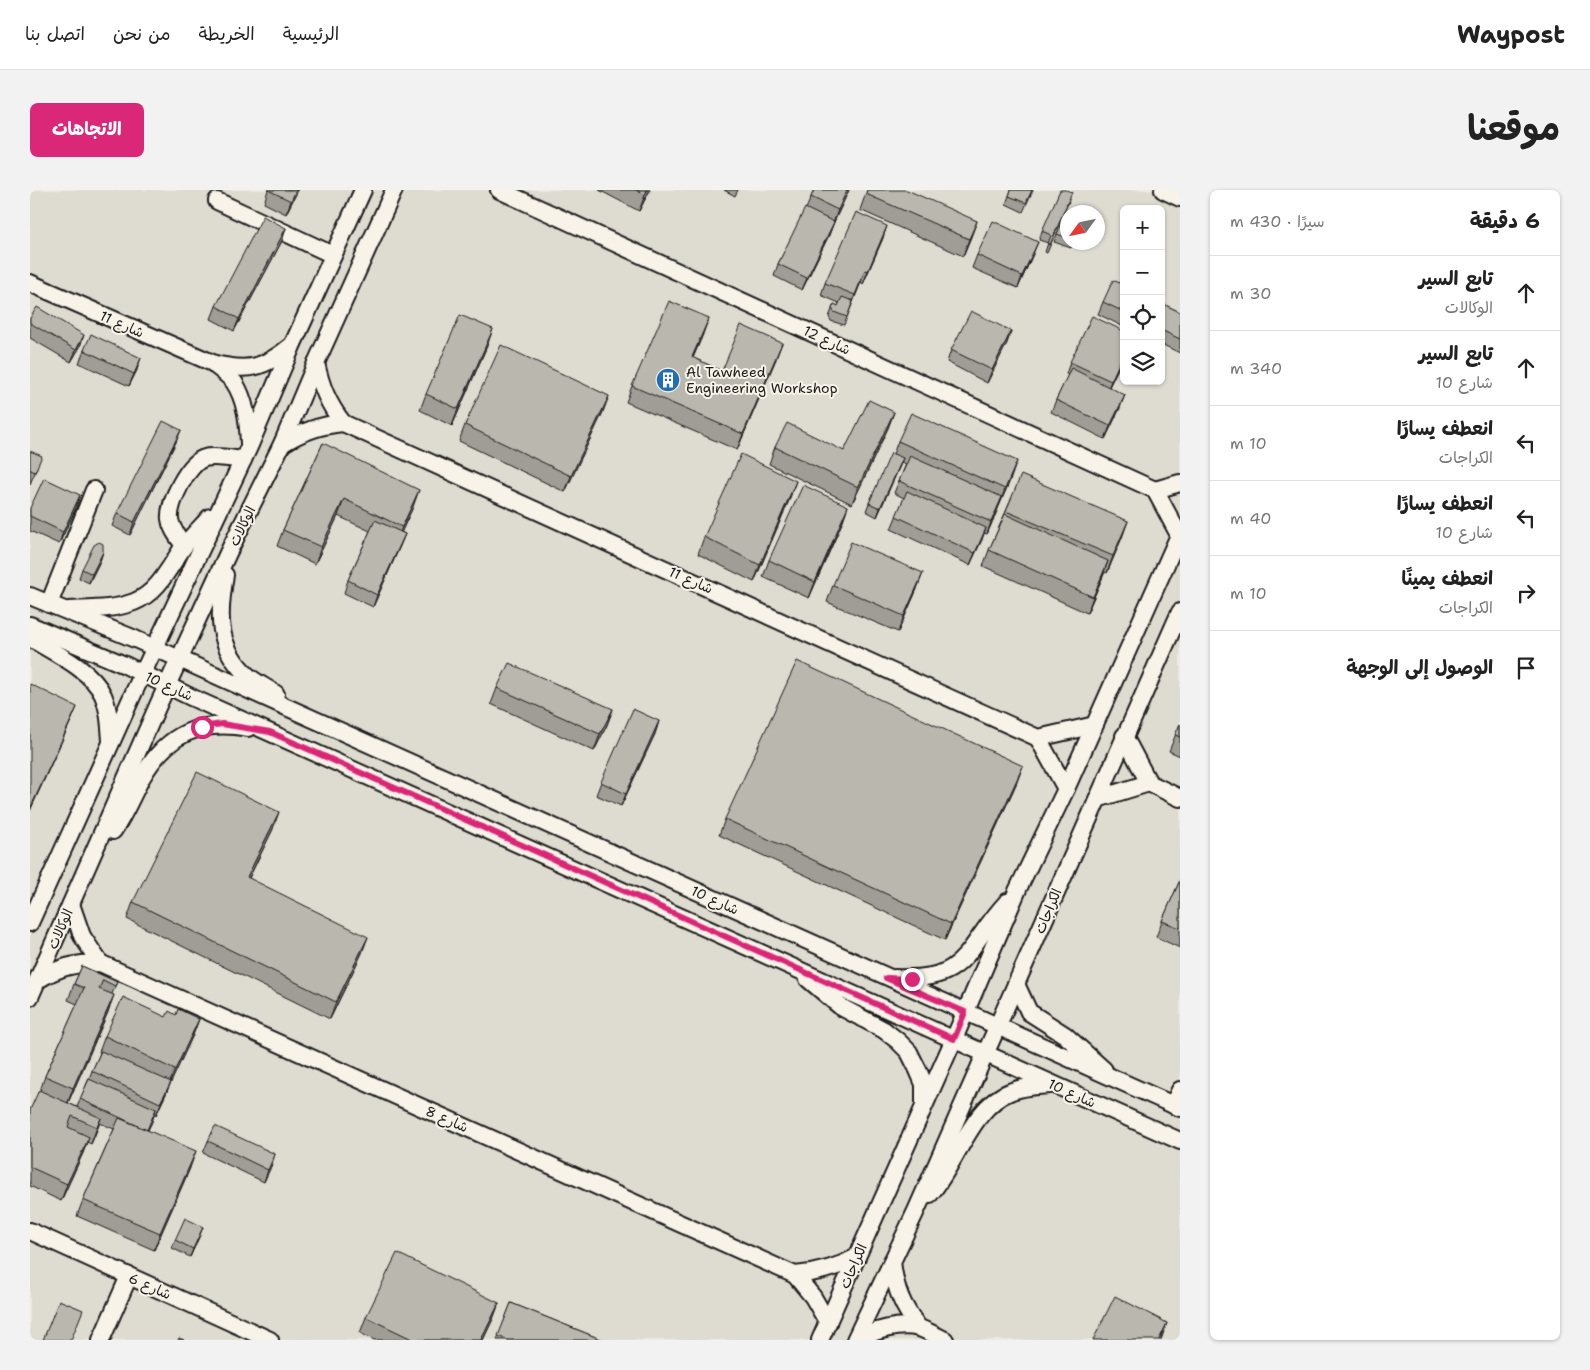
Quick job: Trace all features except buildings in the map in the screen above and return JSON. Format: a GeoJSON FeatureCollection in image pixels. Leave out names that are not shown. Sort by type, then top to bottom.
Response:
{"type":"FeatureCollection","features":[{"type":"Feature","properties":{"kind":"street","name":"الوكالات"},"geometry":{"type":"LineString","coordinates":[[30,923],[246,453],[362,190]]}},
{"type":"Feature","properties":{"kind":"street","name":"الوكالات"},"geometry":{"type":"LineString","coordinates":[[30,997],[167,685],[228,553],[282,444],[316,363],[394,190]]}},
{"type":"Feature","properties":{"kind":"street","name":"شارع 12"},"geometry":{"type":"LineString","coordinates":[[499,190],[1155,490]]}},
{"type":"Feature","properties":{"kind":"street"},"geometry":{"type":"LineString","coordinates":[[1163,190],[1180,198]]}},
{"type":"Feature","properties":{"kind":"street"},"geometry":{"type":"LineString","coordinates":[[217,201],[333,255]]}},
{"type":"Feature","properties":{"kind":"street","name":"شارع 11"},"geometry":{"type":"LineString","coordinates":[[30,282],[214,364],[235,369],[257,367],[276,358],[292,346]]}},
{"type":"Feature","properties":{"kind":"street"},"geometry":{"type":"LineString","coordinates":[[316,363],[325,396],[343,423]]}},
{"type":"Feature","properties":{"kind":"street","name":"شارع 11"},"geometry":{"type":"LineString","coordinates":[[214,364],[233,382],[242,397],[248,421],[246,453]]}},
{"type":"Feature","properties":{"kind":"street"},"geometry":{"type":"LineString","coordinates":[[282,444],[311,428],[343,423]]}},
{"type":"Feature","properties":{"kind":"street","name":"شارع 11"},"geometry":{"type":"LineString","coordinates":[[343,423],[1038,738]]}},
{"type":"Feature","properties":{"kind":"street"},"geometry":{"type":"LineString","coordinates":[[184,546],[172,526],[170,518],[171,509],[186,474],[196,462],[205,458],[246,453]]}},
{"type":"Feature","properties":{"kind":"street"},"geometry":{"type":"LineString","coordinates":[[1180,483],[1155,490],[1180,534]]}},
{"type":"Feature","properties":{"kind":"street"},"geometry":{"type":"LineString","coordinates":[[56,607],[94,490]]}},
{"type":"Feature","properties":{"kind":"street","name":"الوكالات"},"geometry":{"type":"LineString","coordinates":[[56,607],[100,609],[134,602],[154,589],[167,573],[184,546],[222,502]]}},
{"type":"Feature","properties":{"kind":"street","name":"الكراجات"},"geometry":{"type":"LineString","coordinates":[[820,1340],[1018,890],[1066,790],[1180,534]]}},
{"type":"Feature","properties":{"kind":"street","name":"شارع 10"},"geometry":{"type":"LineString","coordinates":[[228,553],[220,605],[220,626],[226,646],[235,662],[248,676],[318,721]]}},
{"type":"Feature","properties":{"kind":"street","name":"شارع 10"},"geometry":{"type":"LineString","coordinates":[[30,596],[318,721],[886,978],[1113,1078],[1178,1101]]}},
{"type":"Feature","properties":{"kind":"street","name":"الكراجات"},"geometry":{"type":"LineString","coordinates":[[856,1340],[916,1211],[1180,612]]}},
{"type":"Feature","properties":{"kind":"street","name":"شارع 10"},"geometry":{"type":"LineString","coordinates":[[30,625],[143,674],[1180,1141]]}},
{"type":"Feature","properties":{"kind":"street"},"geometry":{"type":"LineString","coordinates":[[30,638],[81,670],[94,682],[102,694],[107,708],[111,744]]}},
{"type":"Feature","properties":{"kind":"street","name":"الوكالات"},"geometry":{"type":"LineString","coordinates":[[90,862],[118,824],[143,776],[155,758],[167,744],[179,735],[202,727],[222,724],[270,732]]}},
{"type":"Feature","properties":{"kind":"street"},"geometry":{"type":"LineString","coordinates":[[1066,790],[1038,738],[1094,725]]}},
{"type":"Feature","properties":{"kind":"street"},"geometry":{"type":"LineString","coordinates":[[1124,736],[1148,783],[1180,798]]}},
{"type":"Feature","properties":{"kind":"street"},"geometry":{"type":"LineString","coordinates":[[1096,799],[1148,783]]}},
{"type":"Feature","properties":{"kind":"street","name":"الكراجات"},"geometry":{"type":"LineString","coordinates":[[886,978],[912,979],[929,977],[957,965],[967,956],[1002,908],[1018,890]]}},
{"type":"Feature","properties":{"kind":"street"},"geometry":{"type":"LineString","coordinates":[[71,904],[82,936],[100,963]]}},
{"type":"Feature","properties":{"kind":"street","name":"شارع 8"},"geometry":{"type":"LineString","coordinates":[[38,980],[55,970],[70,965],[100,963],[794,1275],[814,1298],[828,1323]]}},
{"type":"Feature","properties":{"kind":"street","name":"شارع 10"},"geometry":{"type":"LineString","coordinates":[[799,970],[841,1007],[884,1030],[898,1040],[909,1052],[924,1084],[924,1107]]}},
{"type":"Feature","properties":{"kind":"street","name":"شارع 10"},"geometry":{"type":"LineString","coordinates":[[1016,984],[1029,1012],[1065,1035],[1113,1078]]}},
{"type":"Feature","properties":{"kind":"street","name":"الكراجات"},"geometry":{"type":"LineString","coordinates":[[916,1211],[940,1182],[988,1106],[999,1097],[1026,1086],[1054,1085]]}},
{"type":"Feature","properties":{"kind":"street","name":"شارع 6"},"geometry":{"type":"LineString","coordinates":[[30,1231],[270,1340]]}},
{"type":"Feature","properties":{"kind":"street"},"geometry":{"type":"LineString","coordinates":[[794,1275],[828,1270],[843,1265],[857,1256]]}},
{"type":"Feature","properties":{"kind":"street"},"geometry":{"type":"LineString","coordinates":[[892,1261],[899,1297],[919,1328]]}},
{"type":"Feature","properties":{"kind":"street"},"geometry":{"type":"LineString","coordinates":[[101,1340],[129,1276]]}},
{"type":"Feature","properties":{"kind":"street"},"geometry":{"type":"LineString","coordinates":[[856,1340],[885,1329],[902,1327],[919,1328],[945,1340]]}},
{"type":"Feature","properties":{"kind":"shaded area"},"geometry":{"type":"Polygon","coordinates":[[[30,190],[1180,190],[1180,1340],[30,1340],[30,190]]]}},
{"type":"Feature","properties":{"kind":"place","name":"Al Tawheed Engineering Workshop"},"geometry":{"type":"Point","coordinates":[668,380]}},
{"type":"Feature","properties":{"kind":"route"},"geometry":{"type":"LineString","coordinates":[[202,727],[222,724],[270,732],[954,1039],[965,1012],[886,978],[912,979]]}}]}
